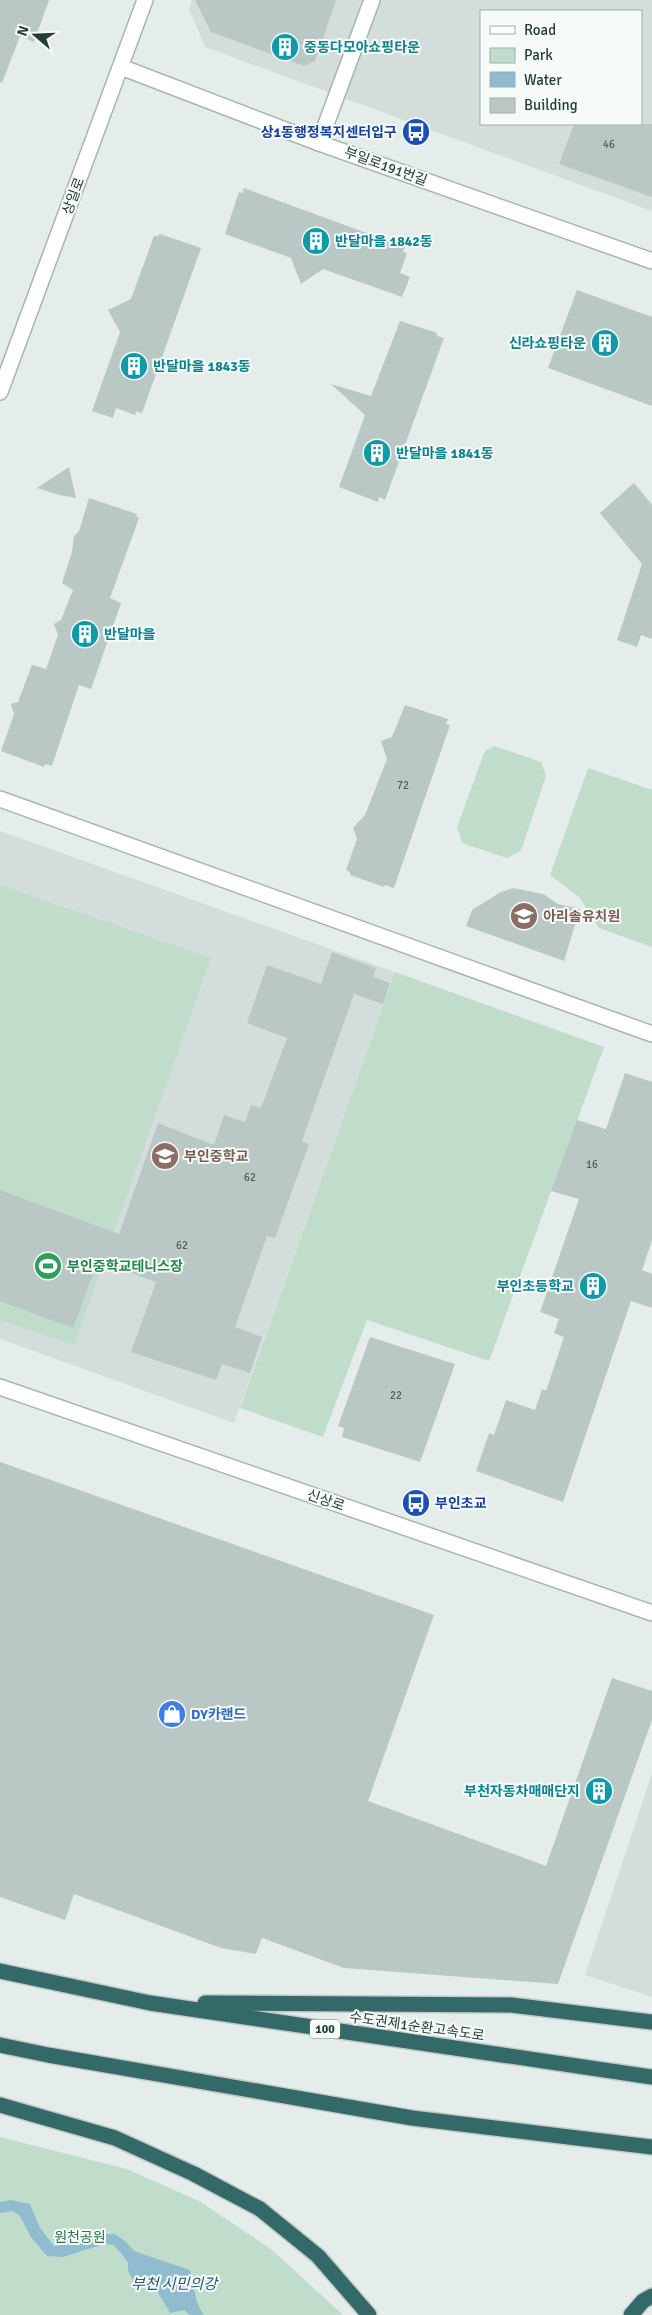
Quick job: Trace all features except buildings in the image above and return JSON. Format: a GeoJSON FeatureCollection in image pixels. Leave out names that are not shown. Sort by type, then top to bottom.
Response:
{"type":"FeatureCollection","features":[{"type":"Feature","properties":{"kind":"highway","name":"수도권제1순환고속도로"},"geometry":{"type":"LineString","coordinates":[[0,1971],[150,2003],[652,2077]]}},
{"type":"Feature","properties":{"kind":"highway"},"geometry":{"type":"LineString","coordinates":[[150,2003],[511,2005],[652,2022]]}},
{"type":"Feature","properties":{"kind":"highway"},"geometry":{"type":"LineString","coordinates":[[0,2045],[48,2056],[412,2118],[652,2147]]}},
{"type":"Feature","properties":{"kind":"highway"},"geometry":{"type":"LineString","coordinates":[[0,2105],[115,2138],[194,2174],[260,2209],[318,2256],[369,2315]]}},
{"type":"Feature","properties":{"kind":"highway"},"geometry":{"type":"LineString","coordinates":[[631,2315],[643,2301],[652,2296]]}},
{"type":"Feature","properties":{"kind":"street","name":"상일로"},"geometry":{"type":"LineString","coordinates":[[0,392],[145,0]]}},
{"type":"Feature","properties":{"kind":"street"},"geometry":{"type":"LineString","coordinates":[[319,143],[372,0]]}},
{"type":"Feature","properties":{"kind":"street","name":"부일로191번길"},"geometry":{"type":"LineString","coordinates":[[121,67],[319,143],[652,261]]}},
{"type":"Feature","properties":{"kind":"street"},"geometry":{"type":"LineString","coordinates":[[0,799],[652,1034]]}},
{"type":"Feature","properties":{"kind":"street","name":"신상로"},"geometry":{"type":"LineString","coordinates":[[0,1387],[652,1613]]}},
{"type":"Feature","properties":{"kind":"shaded area"},"geometry":{"type":"Polygon","coordinates":[[[192,0],[652,0],[652,211],[205,47],[189,9],[192,0]]]}},
{"type":"Feature","properties":{"kind":"shaded area","name":"부인중학교"},"geometry":{"type":"Polygon","coordinates":[[[0,831],[395,972],[234,1423],[0,1339],[0,831]]]}},
{"type":"Feature","properties":{"kind":"shaded area"},"geometry":{"type":"Polygon","coordinates":[[[652,1773],[652,1997],[585,1975],[652,1773]]]}},
{"type":"Feature","properties":{"kind":"green space"},"geometry":{"type":"Polygon","coordinates":[[[495,746],[541,762],[546,776],[521,851],[507,858],[462,843],[457,827],[485,751],[495,746]]]}},
{"type":"Feature","properties":{"kind":"green space"},"geometry":{"type":"Polygon","coordinates":[[[588,768],[652,790],[652,947],[599,928],[579,897],[550,875],[588,768]]]}},
{"type":"Feature","properties":{"kind":"green space"},"geometry":{"type":"Polygon","coordinates":[[[0,885],[211,958],[74,1345],[0,1320],[0,885]]]}},
{"type":"Feature","properties":{"kind":"green space"},"geometry":{"type":"Polygon","coordinates":[[[395,972],[604,1047],[489,1361],[367,1320],[323,1437],[240,1408],[395,972]]]}},
{"type":"Feature","properties":{"kind":"green space","name":"원천공원"},"geometry":{"type":"Polygon","coordinates":[[[0,2137],[127,2169],[199,2201],[271,2249],[343,2315],[0,2315],[0,2137]]]}},
{"type":"Feature","properties":{"kind":"water","name":"부천 시민의강"},"geometry":{"type":"Polygon","coordinates":[[[11,2200],[30,2204],[40,2228],[54,2246],[77,2243],[101,2234],[115,2234],[134,2251],[190,2270],[196,2299],[204,2315],[190,2315],[184,2310],[170,2313],[151,2281],[137,2290],[128,2270],[128,2262],[114,2245],[104,2244],[63,2257],[47,2256],[31,2237],[20,2216],[13,2211],[0,2213],[0,2202],[11,2200]]]}},
{"type":"Feature","properties":{"kind":"place","name":"중동다모아쇼핑타운"},"geometry":{"type":"Point","coordinates":[285,47]}},
{"type":"Feature","properties":{"kind":"place","name":"상1동행정복지센터입구"},"geometry":{"type":"Point","coordinates":[416,132]}},
{"type":"Feature","properties":{"kind":"place","name":"반달마을 1842동"},"geometry":{"type":"Point","coordinates":[316,241]}},
{"type":"Feature","properties":{"kind":"place","name":"신라쇼핑타운"},"geometry":{"type":"Point","coordinates":[605,343]}},
{"type":"Feature","properties":{"kind":"place","name":"반달마을 1843동"},"geometry":{"type":"Point","coordinates":[134,366]}},
{"type":"Feature","properties":{"kind":"place","name":"반달마을 1841동"},"geometry":{"type":"Point","coordinates":[377,453]}},
{"type":"Feature","properties":{"kind":"place","name":"반달마을"},"geometry":{"type":"Point","coordinates":[85,634]}},
{"type":"Feature","properties":{"kind":"place","name":"아리솔유치원"},"geometry":{"type":"Point","coordinates":[524,916]}},
{"type":"Feature","properties":{"kind":"place","name":"부인중학교"},"geometry":{"type":"Point","coordinates":[165,1156]}},
{"type":"Feature","properties":{"kind":"place","name":"부인중학교테니스장"},"geometry":{"type":"Point","coordinates":[48,1266]}},
{"type":"Feature","properties":{"kind":"place","name":"부인초등학교"},"geometry":{"type":"Point","coordinates":[593,1286]}},
{"type":"Feature","properties":{"kind":"place","name":"부인초교"},"geometry":{"type":"Point","coordinates":[416,1503]}},
{"type":"Feature","properties":{"kind":"place","name":"DY카랜드"},"geometry":{"type":"Point","coordinates":[172,1714]}},
{"type":"Feature","properties":{"kind":"place","name":"부천자동차매매단지"},"geometry":{"type":"Point","coordinates":[599,1791]}}]}
